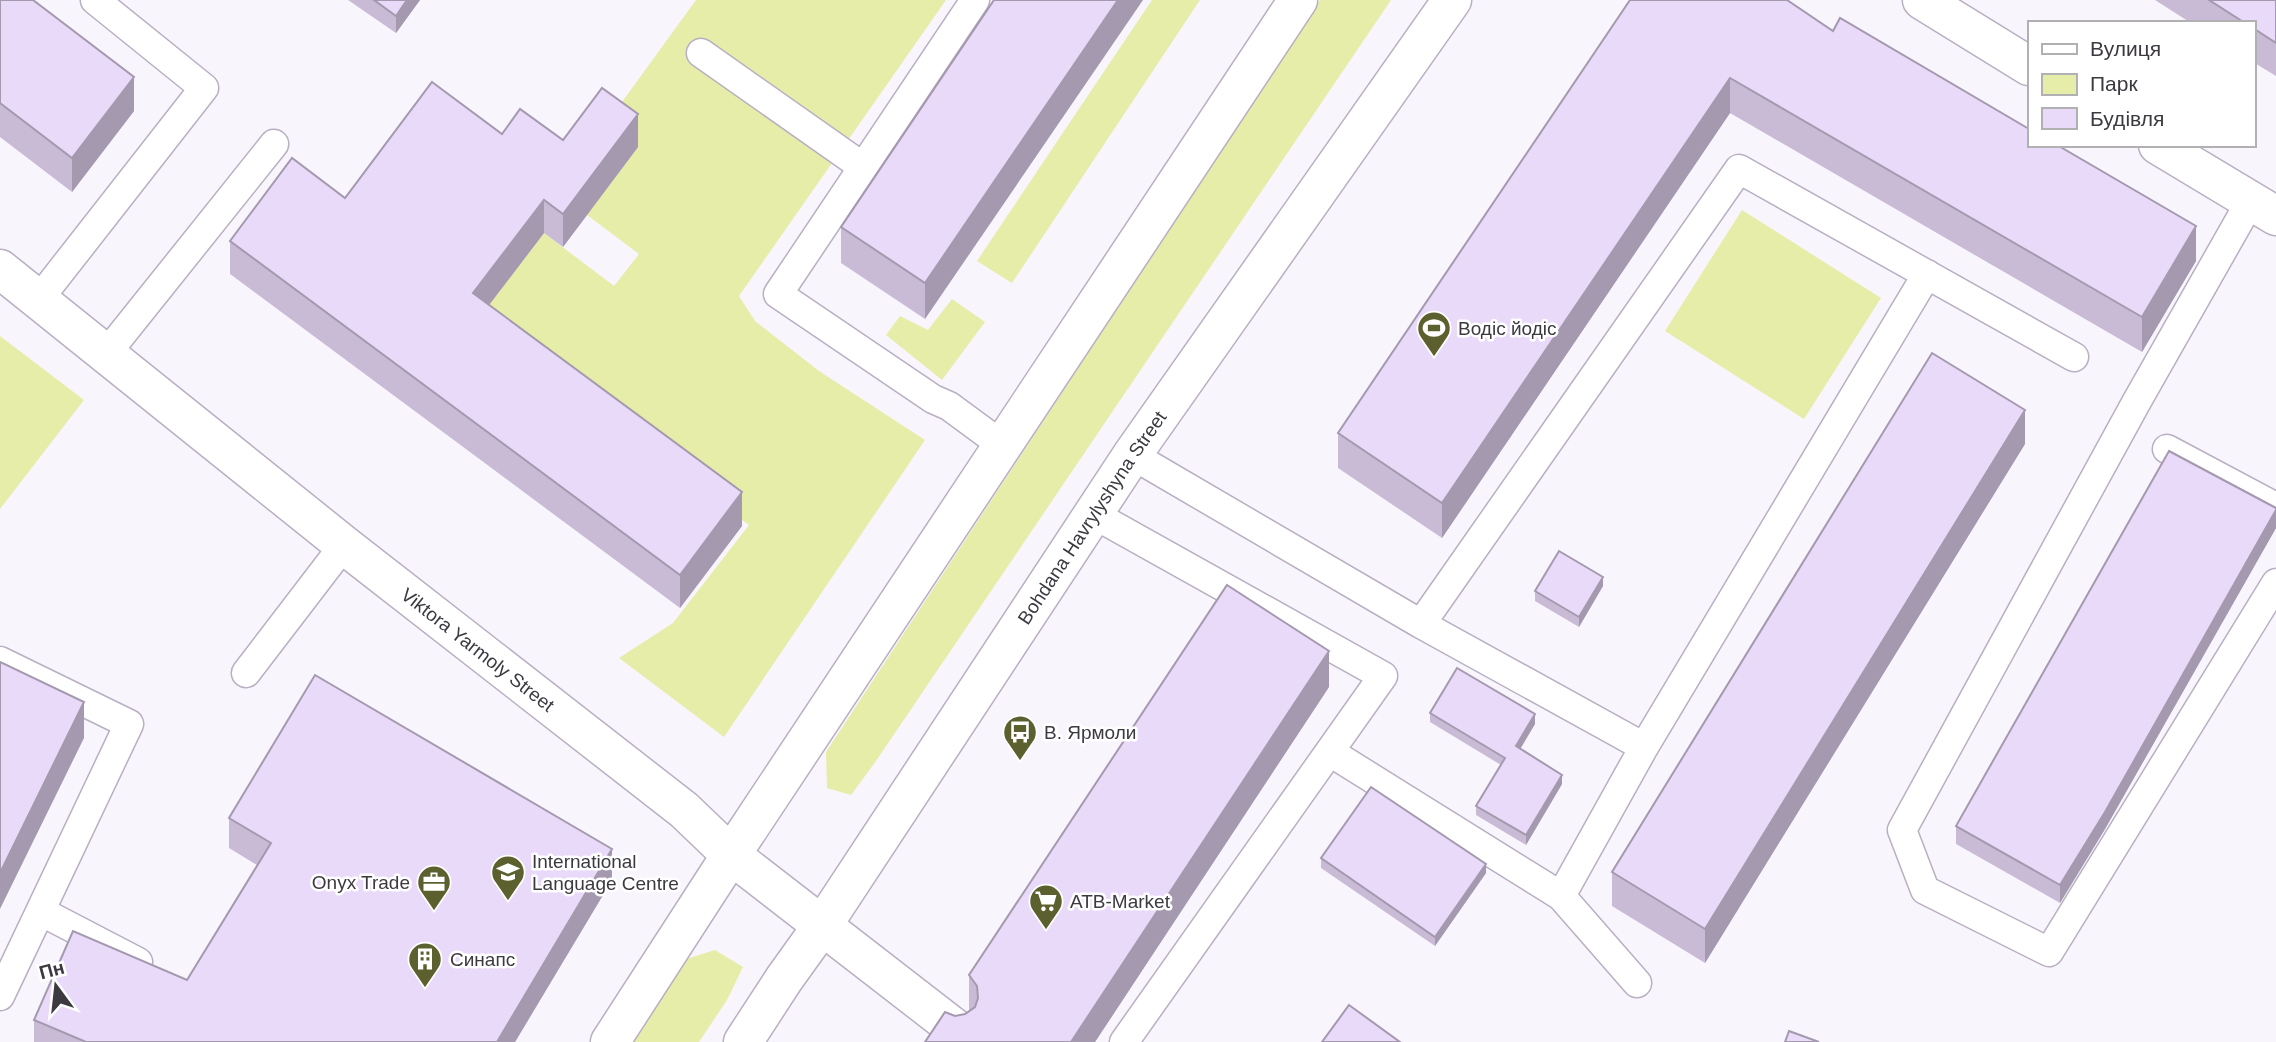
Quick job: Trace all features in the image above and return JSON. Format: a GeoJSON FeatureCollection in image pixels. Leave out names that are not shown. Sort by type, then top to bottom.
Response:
{"type":"FeatureCollection","features":[{"type":"Feature","properties":{"kind":"street"},"geometry":{"type":"LineString","coordinates":[[610,1042],[1298,0]]}},
{"type":"Feature","properties":{"kind":"street","name":"Bohdana Havrylyshyna Street"},"geometry":{"type":"LineString","coordinates":[[743,1042],[1132,455],[1452,0]]}},
{"type":"Feature","properties":{"kind":"street"},"geometry":{"type":"LineString","coordinates":[[1922,0],[2028,65]]}},
{"type":"Feature","properties":{"kind":"street"},"geometry":{"type":"LineString","coordinates":[[2161,147],[2263,209]]}},
{"type":"Feature","properties":{"kind":"street","name":"Viktora Yarmoly Street"},"geometry":{"type":"LineString","coordinates":[[0,269],[344,545],[684,810],[731,855],[957,1030]]}},
{"type":"Feature","properties":{"kind":"lane"},"geometry":{"type":"LineString","coordinates":[[39,299],[204,88],[94,0]]}},
{"type":"Feature","properties":{"kind":"lane"},"geometry":{"type":"LineString","coordinates":[[975,0],[778,293],[933,399],[949,406],[1002,445]]}},
{"type":"Feature","properties":{"kind":"lane"},"geometry":{"type":"LineString","coordinates":[[701,53],[863,167]]}},
{"type":"Feature","properties":{"kind":"lane"},"geometry":{"type":"LineString","coordinates":[[106,354],[274,144]]}},
{"type":"Feature","properties":{"kind":"lane"},"geometry":{"type":"LineString","coordinates":[[1421,624],[1739,169],[2074,357]]}},
{"type":"Feature","properties":{"kind":"lane"},"geometry":{"type":"LineString","coordinates":[[2263,209],[2130,413],[1902,830],[1925,890],[2049,952],[2276,583]]}},
{"type":"Feature","properties":{"kind":"lane"},"geometry":{"type":"LineString","coordinates":[[1561,896],[1644,747],[1927,274]]}},
{"type":"Feature","properties":{"kind":"lane"},"geometry":{"type":"LineString","coordinates":[[2167,449],[2276,507]]}},
{"type":"Feature","properties":{"kind":"lane"},"geometry":{"type":"LineString","coordinates":[[1132,455],[1421,624],[1644,747]]}},
{"type":"Feature","properties":{"kind":"lane"},"geometry":{"type":"LineString","coordinates":[[1093,514],[1383,676],[1124,1042]]}},
{"type":"Feature","properties":{"kind":"lane"},"geometry":{"type":"LineString","coordinates":[[246,673],[344,545]]}},
{"type":"Feature","properties":{"kind":"lane"},"geometry":{"type":"LineString","coordinates":[[0,661],[129,723],[0,996]]}},
{"type":"Feature","properties":{"kind":"lane"},"geometry":{"type":"LineString","coordinates":[[1330,752],[1561,896],[1637,984]]}},
{"type":"Feature","properties":{"kind":"lane"},"geometry":{"type":"LineString","coordinates":[[42,912],[148,967]]}},
{"type":"Feature","properties":{"kind":"green space"},"geometry":{"type":"Polygon","coordinates":[[[696,0],[946,0],[739,296],[755,321],[819,371],[925,440],[724,737],[619,658],[673,623],[749,525],[487,331],[467,322],[520,264],[544,233],[614,286],[639,254],[587,215],[606,124],[696,0]]]}},
{"type":"Feature","properties":{"kind":"green space"},"geometry":{"type":"Polygon","coordinates":[[[1152,0],[1200,0],[1012,283],[977,261],[1152,0]]]}},
{"type":"Feature","properties":{"kind":"green space"},"geometry":{"type":"Polygon","coordinates":[[[1320,0],[1391,0],[876,761],[851,795],[827,788],[826,752],[1320,0]]]}},
{"type":"Feature","properties":{"kind":"green space"},"geometry":{"type":"Polygon","coordinates":[[[1742,210],[1881,298],[1804,419],[1665,331],[1742,210]]]}},
{"type":"Feature","properties":{"kind":"green space"},"geometry":{"type":"Polygon","coordinates":[[[952,299],[985,322],[942,380],[886,335],[900,316],[928,330],[952,299]]]}},
{"type":"Feature","properties":{"kind":"green space"},"geometry":{"type":"Polygon","coordinates":[[[0,336],[84,400],[0,509],[0,336]]]}},
{"type":"Feature","properties":{"kind":"green space"},"geometry":{"type":"Polygon","coordinates":[[[715,950],[743,967],[727,1000],[699,1042],[630,1042],[683,960],[715,950]]]}},
{"type":"Feature","properties":{"kind":"building"},"geometry":{"type":"Polygon","coordinates":[[[0,0],[33,0],[134,77],[72,158],[0,103],[0,0]]]}},
{"type":"Feature","properties":{"kind":"building"},"geometry":{"type":"Polygon","coordinates":[[[374,0],[407,0],[396,16],[374,0]]]}},
{"type":"Feature","properties":{"kind":"building"},"geometry":{"type":"Polygon","coordinates":[[[994,0],[1118,0],[925,283],[841,227],[994,0]]]}},
{"type":"Feature","properties":{"kind":"building"},"geometry":{"type":"Polygon","coordinates":[[[1630,0],[1787,0],[1833,31],[1840,18],[2028,128],[2028,147],[2060,147],[2196,226],[2142,317],[1730,78],[1442,503],[1338,433],[1630,0]]]}},
{"type":"Feature","properties":{"kind":"building"},"geometry":{"type":"Polygon","coordinates":[[[2209,0],[2276,0],[2276,43],[2255,29],[2255,21],[2242,21],[2209,0]]]}},
{"type":"Feature","properties":{"kind":"building"},"geometry":{"type":"Polygon","coordinates":[[[432,82],[502,134],[520,109],[563,140],[602,88],[638,114],[563,214],[544,200],[473,293],[742,492],[680,575],[230,241],[292,158],[345,198],[432,82]]]}},
{"type":"Feature","properties":{"kind":"building"},"geometry":{"type":"Polygon","coordinates":[[[1932,353],[2025,410],[1705,929],[1612,872],[1932,353]]]}},
{"type":"Feature","properties":{"kind":"building"},"geometry":{"type":"Polygon","coordinates":[[[2169,451],[2276,510],[2105,812],[2060,885],[1956,826],[2169,451]]]}},
{"type":"Feature","properties":{"kind":"building"},"geometry":{"type":"Polygon","coordinates":[[[1559,551],[1603,577],[1579,617],[1535,591],[1559,551]]]}},
{"type":"Feature","properties":{"kind":"building"},"geometry":{"type":"Polygon","coordinates":[[[1227,585],[1329,651],[1071,1042],[925,1042],[945,1012],[955,1016],[965,1014],[975,1007],[978,998],[977,986],[969,975],[1227,585]]]}},
{"type":"Feature","properties":{"kind":"building"},"geometry":{"type":"Polygon","coordinates":[[[0,662],[84,702],[0,873],[0,662]]]}},
{"type":"Feature","properties":{"kind":"building"},"geometry":{"type":"Polygon","coordinates":[[[1457,668],[1535,714],[1516,746],[1562,775],[1526,835],[1476,806],[1505,758],[1430,713],[1457,668]]]}},
{"type":"Feature","properties":{"kind":"building"},"geometry":{"type":"Polygon","coordinates":[[[315,675],[612,849],[497,1042],[86,1042],[34,1020],[73,931],[187,980],[271,843],[229,818],[315,675]]]}},
{"type":"Feature","properties":{"kind":"building"},"geometry":{"type":"Polygon","coordinates":[[[1371,787],[1486,864],[1435,937],[1321,858],[1371,787]]]}},
{"type":"Feature","properties":{"kind":"building"},"geometry":{"type":"Polygon","coordinates":[[[1349,1005],[1400,1042],[1322,1042],[1349,1005]]]}},
{"type":"Feature","properties":{"kind":"building"},"geometry":{"type":"Polygon","coordinates":[[[1789,1031],[1819,1042],[1785,1042],[1789,1031]]]}},
{"type":"Feature","properties":{"kind":"place","name":"Водіс йодіс"},"geometry":{"type":"Point","coordinates":[1434,358]}},
{"type":"Feature","properties":{"kind":"place","name":"В. Ярмоли"},"geometry":{"type":"Point","coordinates":[1020,762]}},
{"type":"Feature","properties":{"kind":"place","name":"International Language Centre"},"geometry":{"type":"Point","coordinates":[508,902]}},
{"type":"Feature","properties":{"kind":"place","name":"Onyx Trade"},"geometry":{"type":"Point","coordinates":[434,912]}},
{"type":"Feature","properties":{"kind":"place","name":"ATB-Market"},"geometry":{"type":"Point","coordinates":[1046,931]}},
{"type":"Feature","properties":{"kind":"place","name":"Синапс"},"geometry":{"type":"Point","coordinates":[425,989]}}]}
